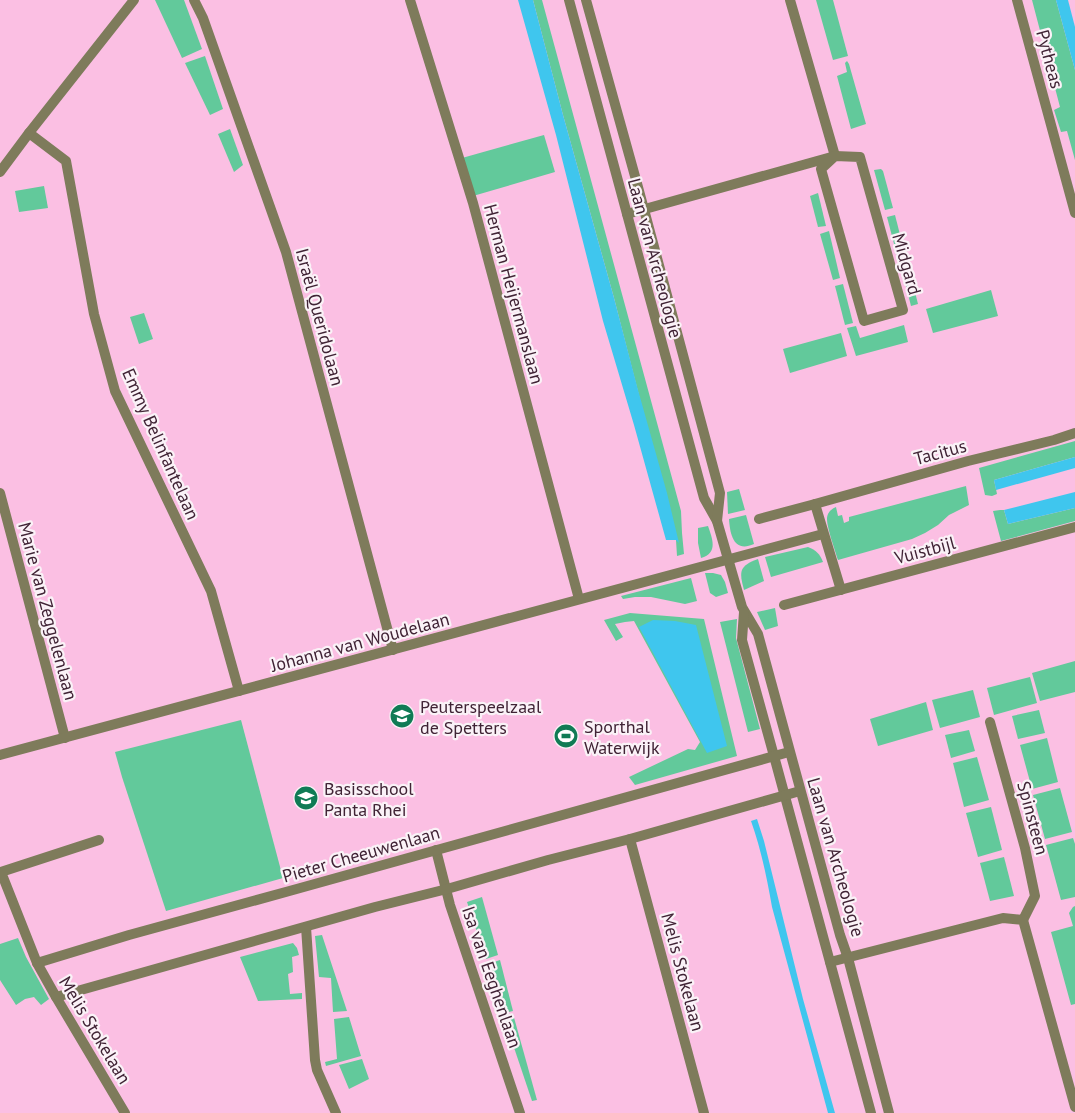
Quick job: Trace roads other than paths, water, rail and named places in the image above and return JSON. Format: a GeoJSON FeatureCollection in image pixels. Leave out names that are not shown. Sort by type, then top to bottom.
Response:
{"type":"FeatureCollection","features":[{"type":"Feature","properties":{"kind":"street"},"geometry":{"type":"LineString","coordinates":[[0,172],[28,133],[134,0]]}},
{"type":"Feature","properties":{"kind":"street","name":"Israël Queridolaan"},"geometry":{"type":"LineString","coordinates":[[194,0],[203,18],[286,252],[393,650]]}},
{"type":"Feature","properties":{"kind":"street","name":"Herman Heijermanslaan"},"geometry":{"type":"LineString","coordinates":[[410,0],[473,203],[579,599]]}},
{"type":"Feature","properties":{"kind":"street","name":"Laan van Archeologie"},"geometry":{"type":"LineString","coordinates":[[569,0],[704,498],[717,521],[744,612],[758,634],[889,1113]]}},
{"type":"Feature","properties":{"kind":"street","name":"Laan van Archeologie"},"geometry":{"type":"LineString","coordinates":[[586,0],[720,493],[717,521]]}},
{"type":"Feature","properties":{"kind":"street"},"geometry":{"type":"LineString","coordinates":[[790,0],[834,156]]}},
{"type":"Feature","properties":{"kind":"street","name":"Pytheas"},"geometry":{"type":"LineString","coordinates":[[1017,0],[1075,212]]}},
{"type":"Feature","properties":{"kind":"street","name":"Emmy Belinfantelaan"},"geometry":{"type":"LineString","coordinates":[[28,133],[66,161],[94,314],[115,391],[210,591],[239,691]]}},
{"type":"Feature","properties":{"kind":"street","name":"Midgard"},"geometry":{"type":"LineString","coordinates":[[627,214],[834,156],[860,157],[903,310],[864,321],[821,169],[834,156]]}},
{"type":"Feature","properties":{"kind":"street","name":"Tacitus"},"geometry":{"type":"LineString","coordinates":[[759,519],[1075,433]]}},
{"type":"Feature","properties":{"kind":"street","name":"Marie van Zeggelenlaan"},"geometry":{"type":"LineString","coordinates":[[0,493],[65,738]]}},
{"type":"Feature","properties":{"kind":"street"},"geometry":{"type":"LineString","coordinates":[[815,504],[841,590]]}},
{"type":"Feature","properties":{"kind":"street","name":"Vuistbijl"},"geometry":{"type":"LineString","coordinates":[[784,605],[1075,527]]}},
{"type":"Feature","properties":{"kind":"street"},"geometry":{"type":"LineString","coordinates":[[728,560],[823,534]]}},
{"type":"Feature","properties":{"kind":"street","name":"Johanna van Woudelaan"},"geometry":{"type":"LineString","coordinates":[[0,755],[728,560]]}},
{"type":"Feature","properties":{"kind":"street","name":"Laan van Archeologie"},"geometry":{"type":"LineString","coordinates":[[744,612],[742,640],[871,1113]]}},
{"type":"Feature","properties":{"kind":"street","name":"Spinsteen"},"geometry":{"type":"LineString","coordinates":[[990,722],[1025,848],[1035,896],[1023,920]]}},
{"type":"Feature","properties":{"kind":"street","name":"Pieter Cheeuwenlaan"},"geometry":{"type":"LineString","coordinates":[[37,964],[129,935],[790,752]]}},
{"type":"Feature","properties":{"kind":"street"},"geometry":{"type":"LineString","coordinates":[[56,997],[375,907],[447,890],[548,860],[800,792]]}},
{"type":"Feature","properties":{"kind":"street","name":"Melis Stokelaan"},"geometry":{"type":"LineString","coordinates":[[630,839],[704,1113]]}},
{"type":"Feature","properties":{"kind":"street"},"geometry":{"type":"LineString","coordinates":[[37,964],[1,872],[99,840]]}},
{"type":"Feature","properties":{"kind":"street","name":"Isa van Eeghenlaan"},"geometry":{"type":"LineString","coordinates":[[436,850],[450,905],[520,1113]]}},
{"type":"Feature","properties":{"kind":"street"},"geometry":{"type":"LineString","coordinates":[[830,962],[1003,918],[1023,920],[1075,1107]]}},
{"type":"Feature","properties":{"kind":"street"},"geometry":{"type":"LineString","coordinates":[[306,927],[315,1060],[317,1070],[336,1113]]}},
{"type":"Feature","properties":{"kind":"street","name":"Melis Stokelaan"},"geometry":{"type":"LineString","coordinates":[[37,964],[125,1113]]}},
{"type":"Feature","properties":{"kind":"water"},"geometry":{"type":"Polygon","coordinates":[[[518,0],[533,0],[679,543],[676,540],[666,540],[603,321],[556,135],[518,0]]]}},
{"type":"Feature","properties":{"kind":"water"},"geometry":{"type":"Polygon","coordinates":[[[1056,0],[1068,0],[1075,27],[1075,70],[1056,0]]]}},
{"type":"Feature","properties":{"kind":"water"},"geometry":{"type":"Polygon","coordinates":[[[1075,457],[1075,468],[996,490],[994,480],[1075,457]]]}},
{"type":"Feature","properties":{"kind":"water"},"geometry":{"type":"Polygon","coordinates":[[[1075,492],[1075,508],[1008,524],[1004,510],[1075,492]]]}},
{"type":"Feature","properties":{"kind":"water"},"geometry":{"type":"Polygon","coordinates":[[[653,620],[675,621],[696,625],[727,746],[707,753],[639,627],[653,620]]]}},
{"type":"Feature","properties":{"kind":"water"},"geometry":{"type":"Polygon","coordinates":[[[757,819],[803,999],[835,1113],[828,1113],[772,907],[758,842],[751,821],[757,819]]]}},
{"type":"Feature","properties":{"kind":"place","name":"Peuterspeelzaal de Spetters"},"geometry":{"type":"Point","coordinates":[402,716]}},
{"type":"Feature","properties":{"kind":"place","name":"Sporthal Waterwijk"},"geometry":{"type":"Point","coordinates":[566,736]}},
{"type":"Feature","properties":{"kind":"place","name":"Basisschool Panta Rhei"},"geometry":{"type":"Point","coordinates":[306,798]}}]}
